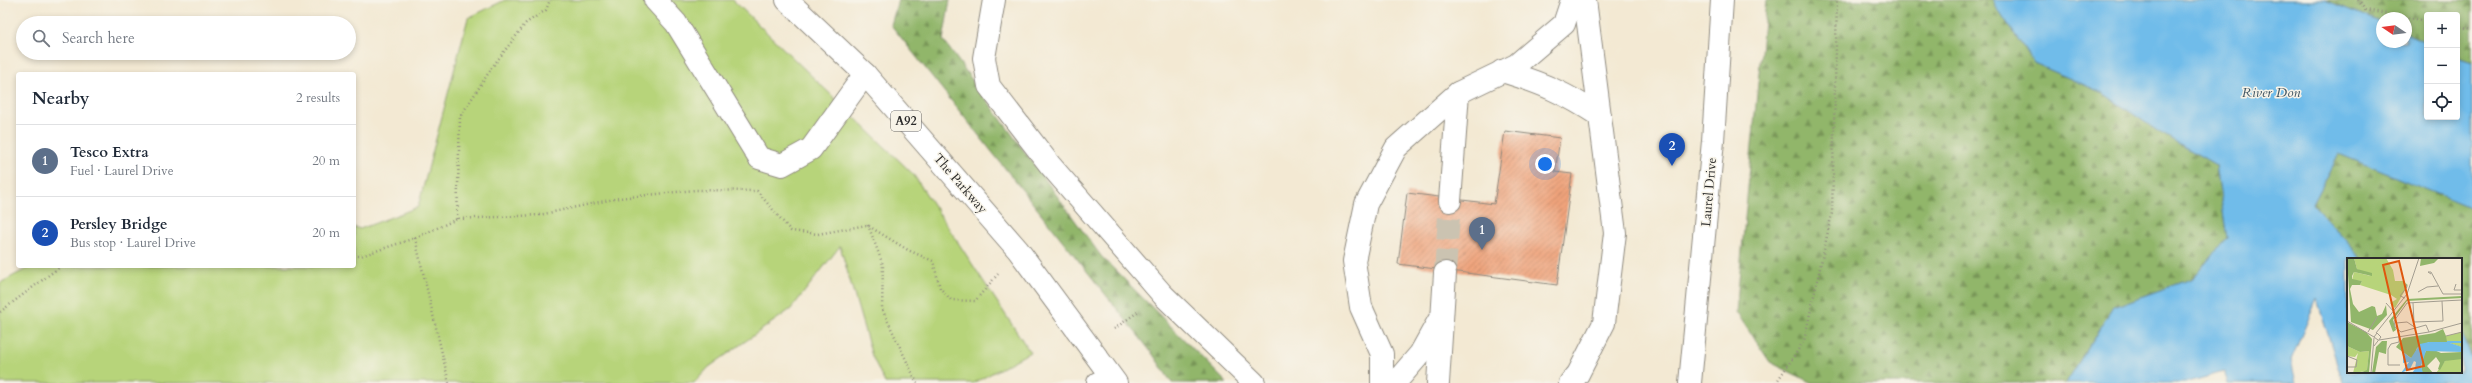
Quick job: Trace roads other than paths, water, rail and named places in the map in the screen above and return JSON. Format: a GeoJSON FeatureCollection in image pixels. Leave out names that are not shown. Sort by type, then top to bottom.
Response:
{"type":"FeatureCollection","features":[{"type":"Feature","properties":{"kind":"main road"},"geometry":{"type":"LineString","coordinates":[[655,0],[676,23],[759,158],[782,165],[811,149],[865,74]]}},
{"type":"Feature","properties":{"kind":"main road","name":"The Parkway"},"geometry":{"type":"LineString","coordinates":[[787,0],[865,74],[1018,250],[1089,346],[1109,381]]}},
{"type":"Feature","properties":{"kind":"main road"},"geometry":{"type":"LineString","coordinates":[[994,0],[984,58],[989,86],[1050,165],[1164,295],[1254,383]]}},
{"type":"Feature","properties":{"kind":"main road"},"geometry":{"type":"LineString","coordinates":[[1382,383],[1382,354],[1361,307],[1354,261],[1366,204],[1396,148],[1458,93],[1516,64],[1564,24],[1572,0]]}},
{"type":"Feature","properties":{"kind":"main road"},"geometry":{"type":"LineString","coordinates":[[1570,383],[1578,374],[1604,323],[1615,233],[1585,0]]}},
{"type":"Feature","properties":{"kind":"main road","name":"Laurel Drive"},"geometry":{"type":"LineString","coordinates":[[1690,383],[1713,141],[1722,0]]}},
{"type":"Feature","properties":{"kind":"main road"},"geometry":{"type":"LineString","coordinates":[[1502,71],[1530,79],[1567,94],[1600,116]]}},
{"type":"Feature","properties":{"kind":"main road"},"geometry":{"type":"LineString","coordinates":[[1450,201],[1458,93]]}},
{"type":"Feature","properties":{"kind":"main road"},"geometry":{"type":"LineString","coordinates":[[1438,383],[1444,273]]}},
{"type":"Feature","properties":{"kind":"main road"},"geometry":{"type":"LineString","coordinates":[[1395,383],[1420,354],[1442,316]]}},
{"type":"Feature","properties":{"kind":"water","name":"River Don"},"geometry":{"type":"Polygon","coordinates":[[[1992,0],[2325,0],[2376,21],[2376,48],[2412,48],[2412,36],[2424,42],[2424,120],[2460,120],[2460,59],[2472,63],[2472,208],[2339,154],[2313,204],[2361,258],[2347,258],[2347,373],[2462,373],[2462,334],[2472,359],[2472,383],[2343,383],[2317,299],[2291,360],[2296,383],[2228,383],[2224,372],[2185,383],[2066,383],[2113,307],[2193,278],[2227,238],[2216,165],[2159,132],[2103,93],[2034,63],[1992,0]]]}},
{"type":"Feature","properties":{"kind":"tunnel"},"geometry":{"type":"LineString","coordinates":[[1445,273],[1450,201]]}},
{"type":"Feature","properties":{"kind":"place","name":"Persley Bridge"},"geometry":{"type":"Point","coordinates":[1672,166]}},
{"type":"Feature","properties":{"kind":"place","name":"Tesco Extra"},"geometry":{"type":"Point","coordinates":[1482,250]}}]}
